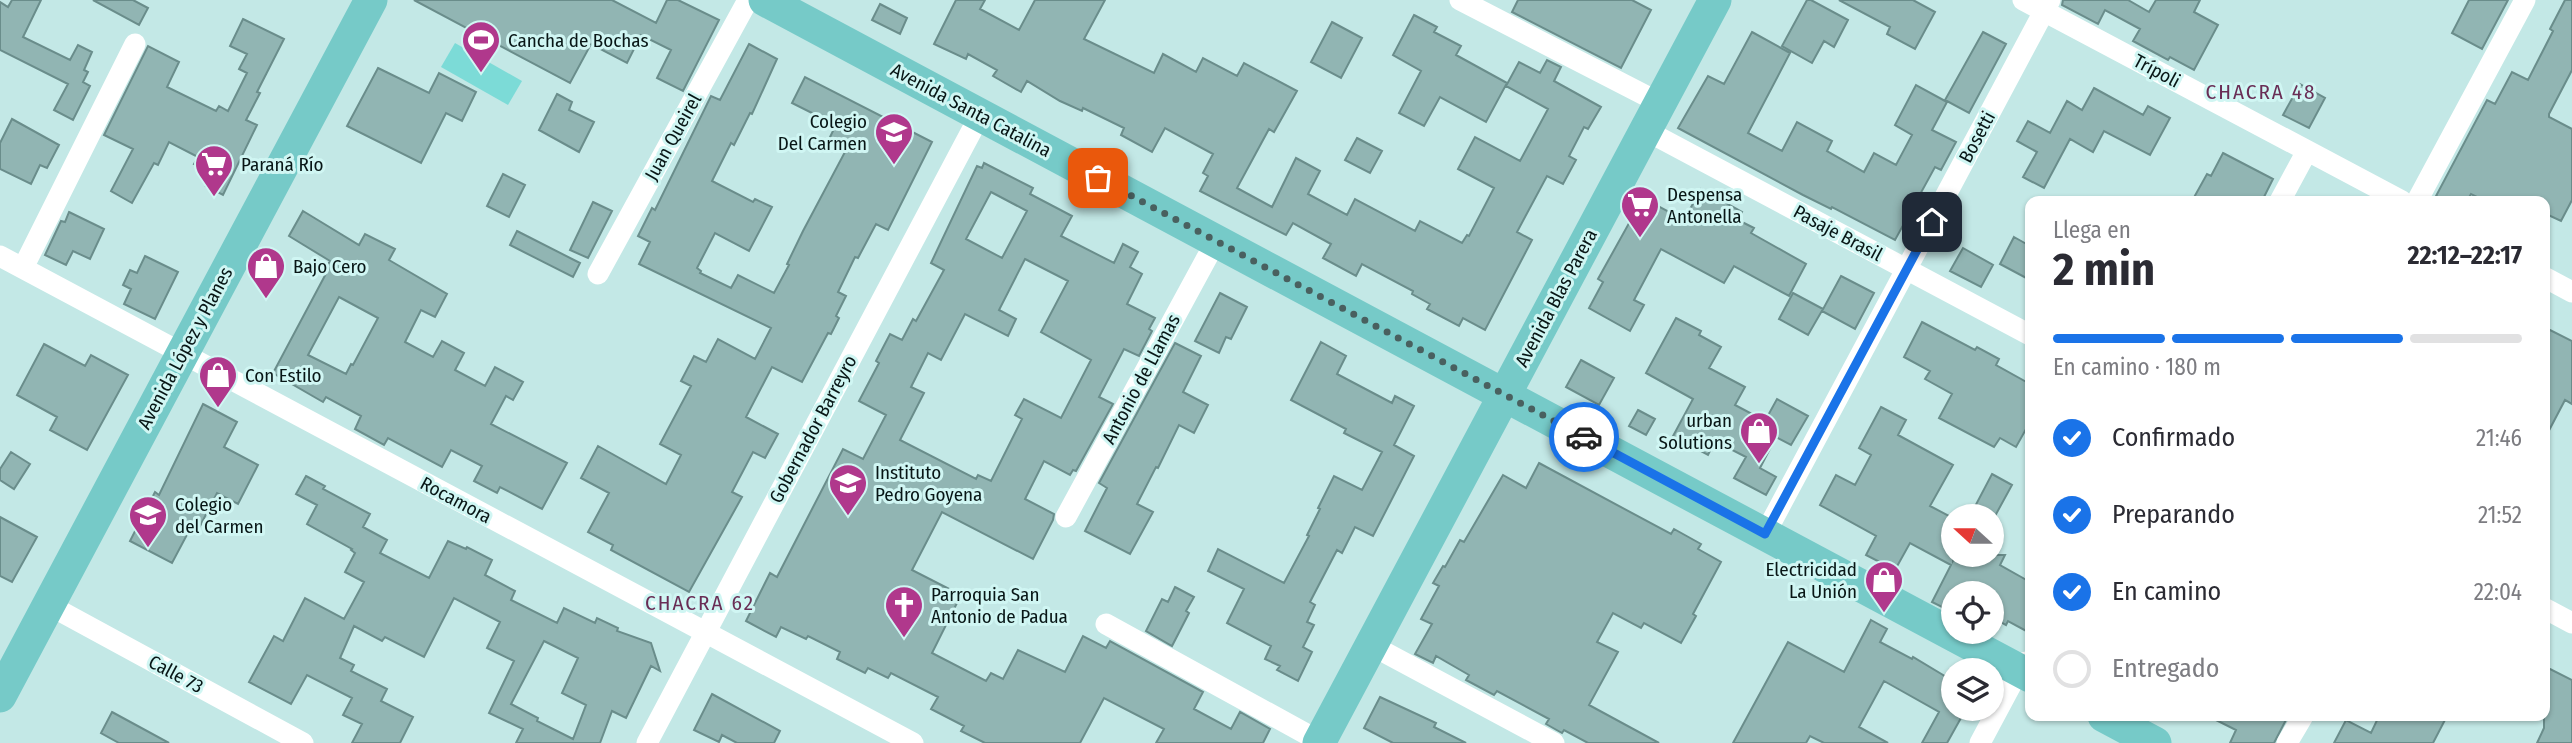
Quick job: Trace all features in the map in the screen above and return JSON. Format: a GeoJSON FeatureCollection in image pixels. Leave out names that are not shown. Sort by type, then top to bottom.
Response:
{"type":"FeatureCollection","features":[{"type":"Feature","properties":{"kind":"main road","name":"Avenida López y Planes"},"geometry":{"type":"LineString","coordinates":[[0,696],[371,0]]}},
{"type":"Feature","properties":{"kind":"main road","name":"Avenida Santa Catalina"},"geometry":{"type":"LineString","coordinates":[[765,0],[1765,534],[2025,667]]}},
{"type":"Feature","properties":{"kind":"main road","name":"Avenida Blas Parera"},"geometry":{"type":"LineString","coordinates":[[1319,742],[1715,0]]}},
{"type":"Feature","properties":{"kind":"main road"},"geometry":{"type":"LineString","coordinates":[[2113,721],[2155,743]]}},
{"type":"Feature","properties":{"kind":"street","name":"Juan Queirel"},"geometry":{"type":"LineString","coordinates":[[598,274],[748,0]]}},
{"type":"Feature","properties":{"kind":"street","name":"Pasaje Brasil"},"geometry":{"type":"LineString","coordinates":[[1460,0],[1907,269],[2025,332]]}},
{"type":"Feature","properties":{"kind":"street","name":"Trípoli"},"geometry":{"type":"LineString","coordinates":[[2023,0],[2047,6],[2306,151],[2392,196]]}},
{"type":"Feature","properties":{"kind":"street"},"geometry":{"type":"LineString","coordinates":[[2420,196],[2525,0]]}},
{"type":"Feature","properties":{"kind":"street","name":"Bosetti"},"geometry":{"type":"LineString","coordinates":[[1765,534],[2047,6]]}},
{"type":"Feature","properties":{"kind":"street"},"geometry":{"type":"LineString","coordinates":[[23,268],[135,44]]}},
{"type":"Feature","properties":{"kind":"street","name":"Gobernador Barreyro"},"geometry":{"type":"LineString","coordinates":[[647,743],[980,115]]}},
{"type":"Feature","properties":{"kind":"street"},"geometry":{"type":"LineString","coordinates":[[2283,196],[2306,151]]}},
{"type":"Feature","properties":{"kind":"street","name":"Antonio de Llamas"},"geometry":{"type":"LineString","coordinates":[[1066,517],[1216,241]]}},
{"type":"Feature","properties":{"kind":"street","name":"Rocamora"},"geometry":{"type":"LineString","coordinates":[[0,256],[913,743]]}},
{"type":"Feature","properties":{"kind":"street"},"geometry":{"type":"LineString","coordinates":[[2550,280],[2572,292]]}},
{"type":"Feature","properties":{"kind":"street","name":"Calle 73"},"geometry":{"type":"LineString","coordinates":[[49,605],[303,743]]}},
{"type":"Feature","properties":{"kind":"street"},"geometry":{"type":"LineString","coordinates":[[2550,611],[2572,623]]}},
{"type":"Feature","properties":{"kind":"street"},"geometry":{"type":"LineString","coordinates":[[1106,624],[1319,742]]}},
{"type":"Feature","properties":{"kind":"street"},"geometry":{"type":"LineString","coordinates":[[1371,645],[1554,743]]}},
{"type":"Feature","properties":{"kind":"street"},"geometry":{"type":"LineString","coordinates":[[1980,743],[2025,670]]}},
{"type":"Feature","properties":{"kind":"street"},"geometry":{"type":"LineString","coordinates":[[2287,743],[2300,721]]}},
{"type":"Feature","properties":{"kind":"shaded area","name":"Cancha de Bochas"},"geometry":{"type":"Polygon","coordinates":[[[455,43],[522,81],[508,105],[441,67],[455,43]]]}},
{"type":"Feature","properties":{"kind":"building"},"geometry":{"type":"Polygon","coordinates":[[[12,0],[41,0],[23,37],[70,60],[78,45],[92,52],[84,70],[88,72],[83,82],[90,86],[73,120],[54,110],[68,84],[0,50],[0,2],[8,7],[12,0]]]}},
{"type":"Feature","properties":{"kind":"building"},"geometry":{"type":"Polygon","coordinates":[[[93,0],[133,0],[148,8],[139,25],[93,0]]]}},
{"type":"Feature","properties":{"kind":"building"},"geometry":{"type":"Polygon","coordinates":[[[414,0],[612,0],[656,23],[667,0],[678,0],[719,20],[683,91],[657,78],[671,50],[641,35],[627,63],[591,44],[570,83],[414,0]]]}},
{"type":"Feature","properties":{"kind":"building"},"geometry":{"type":"Polygon","coordinates":[[[956,0],[985,0],[980,9],[1019,30],[1035,0],[1105,0],[1084,39],[1154,73],[1163,54],[1196,72],[1203,58],[1237,76],[1244,63],[1297,91],[1274,132],[1269,129],[1237,188],[1272,207],[1296,158],[1320,171],[1308,194],[1347,215],[1355,199],[1415,231],[1420,221],[1462,243],[1467,235],[1469,236],[1494,188],[1458,169],[1475,137],[1520,161],[1548,109],[1506,86],[1519,62],[1540,73],[1547,60],[1561,67],[1554,81],[1601,107],[1588,129],[1584,127],[1569,156],[1576,160],[1563,184],[1547,176],[1517,232],[1532,240],[1485,330],[1463,318],[1459,326],[1427,309],[1430,304],[1412,294],[1413,291],[1362,264],[1356,276],[1323,258],[1331,244],[1293,223],[1286,235],[1200,191],[1208,176],[1203,173],[1213,154],[1165,128],[1152,152],[1121,135],[1124,128],[1083,108],[1082,111],[1060,101],[1027,81],[1021,92],[993,76],[997,70],[968,54],[966,59],[934,44],[956,0]]]}},
{"type":"Feature","properties":{"kind":"building"},"geometry":{"type":"Polygon","coordinates":[[[1518,0],[1632,0],[1651,10],[1621,68],[1512,12],[1518,0]]]}},
{"type":"Feature","properties":{"kind":"building"},"geometry":{"type":"Polygon","coordinates":[[[1807,0],[1848,20],[1834,47],[1824,41],[1812,63],[1782,46],[1807,0]]]}},
{"type":"Feature","properties":{"kind":"building"},"geometry":{"type":"Polygon","coordinates":[[[1839,0],[1913,0],[1935,12],[1915,49],[1887,34],[1890,27],[1839,0]]]}},
{"type":"Feature","properties":{"kind":"building"},"geometry":{"type":"Polygon","coordinates":[[[2063,0],[2128,0],[2149,12],[2156,0],[2200,0],[2194,12],[2218,25],[2194,70],[2170,57],[2168,60],[2133,41],[2140,29],[2105,10],[2098,24],[2062,5],[2063,0]]]}},
{"type":"Feature","properties":{"kind":"building"},"geometry":{"type":"Polygon","coordinates":[[[2469,0],[2508,0],[2482,49],[2452,33],[2469,0]]]}},
{"type":"Feature","properties":{"kind":"building"},"geometry":{"type":"Polygon","coordinates":[[[2565,0],[2572,0],[2572,70],[2549,114],[2549,117],[2572,129],[2572,200],[2561,221],[2550,216],[2550,196],[2436,196],[2487,100],[2495,104],[2512,72],[2528,80],[2553,31],[2550,29],[2565,0]]]}},
{"type":"Feature","properties":{"kind":"building"},"geometry":{"type":"Polygon","coordinates":[[[880,4],[907,18],[900,34],[872,20],[880,4]]]}},
{"type":"Feature","properties":{"kind":"building"},"geometry":{"type":"Polygon","coordinates":[[[1414,15],[1437,27],[1434,32],[1461,46],[1456,55],[1507,83],[1486,122],[1440,97],[1424,126],[1399,113],[1421,71],[1393,55],[1414,15]]]}},
{"type":"Feature","properties":{"kind":"building"},"geometry":{"type":"Polygon","coordinates":[[[243,19],[284,39],[246,120],[257,125],[223,195],[206,186],[213,173],[194,164],[198,157],[169,142],[158,165],[154,163],[132,203],[111,191],[133,149],[104,135],[148,46],[179,62],[167,87],[216,111],[219,106],[228,111],[247,73],[239,69],[247,54],[230,46],[243,19]]]}},
{"type":"Feature","properties":{"kind":"building"},"geometry":{"type":"Polygon","coordinates":[[[1332,22],[1362,38],[1341,78],[1311,62],[1332,22]]]}},
{"type":"Feature","properties":{"kind":"building"},"geometry":{"type":"Polygon","coordinates":[[[1752,32],[1790,53],[1748,133],[1782,151],[1797,122],[1832,141],[1827,151],[1864,172],[1874,153],[1896,165],[1912,135],[1895,125],[1916,85],[1947,102],[1932,130],[1956,142],[1941,170],[1935,167],[1895,240],[1803,195],[1678,128],[1708,76],[1724,84],[1752,32]]]}},
{"type":"Feature","properties":{"kind":"building"},"geometry":{"type":"Polygon","coordinates":[[[1983,32],[2006,44],[1969,113],[1945,100],[1983,32]]]}},
{"type":"Feature","properties":{"kind":"building"},"geometry":{"type":"Polygon","coordinates":[[[749,44],[777,59],[752,114],[750,113],[734,145],[731,143],[712,181],[753,202],[755,199],[772,207],[749,251],[715,233],[697,268],[700,273],[731,288],[738,275],[774,293],[789,265],[787,264],[803,231],[845,152],[827,143],[836,125],[792,103],[805,77],[932,142],[888,230],[876,224],[858,258],[855,257],[838,292],[846,296],[836,316],[839,318],[802,382],[772,367],[746,417],[778,434],[765,458],[753,452],[732,492],[742,497],[689,592],[611,550],[613,545],[588,532],[609,493],[581,478],[598,446],[666,484],[681,455],[660,444],[691,386],[681,381],[694,356],[706,362],[718,339],[755,359],[771,328],[639,264],[650,242],[638,236],[652,208],[655,210],[711,96],[720,100],[749,44]]]}},
{"type":"Feature","properties":{"kind":"building"},"geometry":{"type":"Polygon","coordinates":[[[378,68],[429,93],[439,73],[476,92],[462,121],[446,113],[421,163],[347,126],[378,68]]]}},
{"type":"Feature","properties":{"kind":"building"},"geometry":{"type":"Polygon","coordinates":[[[2300,84],[2325,98],[2309,128],[2283,115],[2300,84]]]}},
{"type":"Feature","properties":{"kind":"building"},"geometry":{"type":"Polygon","coordinates":[[[2094,88],[2143,115],[2148,106],[2170,118],[2150,155],[2104,131],[2093,152],[2070,139],[2044,188],[2023,177],[2037,152],[2017,141],[2028,121],[2050,133],[2067,101],[2082,110],[2094,88]]]}},
{"type":"Feature","properties":{"kind":"building"},"geometry":{"type":"Polygon","coordinates":[[[557,94],[572,102],[569,110],[594,122],[579,152],[539,130],[557,94]]]}},
{"type":"Feature","properties":{"kind":"building"},"geometry":{"type":"Polygon","coordinates":[[[12,119],[59,145],[47,168],[40,165],[31,184],[0,169],[0,143],[12,119]]]}},
{"type":"Feature","properties":{"kind":"building"},"geometry":{"type":"Polygon","coordinates":[[[1357,138],[1382,151],[1370,173],[1345,160],[1357,138]]]}},
{"type":"Feature","properties":{"kind":"building"},"geometry":{"type":"Polygon","coordinates":[[[2223,153],[2273,179],[2264,196],[2195,196],[2207,174],[2211,176],[2223,153]]]}},
{"type":"Feature","properties":{"kind":"building"},"geometry":{"type":"Polygon","coordinates":[[[984,163],[1033,188],[1030,194],[1072,216],[1061,236],[1114,263],[1123,244],[1138,252],[1130,267],[1142,274],[1127,304],[1155,318],[1149,329],[1152,331],[1139,356],[1124,349],[1099,397],[1113,404],[1076,471],[1073,470],[1070,475],[1044,461],[1025,499],[1054,514],[1033,559],[942,512],[912,570],[961,595],[932,653],[986,681],[991,673],[1003,679],[1018,650],[1065,672],[1083,636],[1106,648],[1110,641],[1203,692],[1194,709],[1231,729],[1240,712],[1270,729],[1263,743],[1156,743],[1164,729],[1104,698],[1080,743],[985,743],[961,731],[964,726],[931,709],[938,697],[891,673],[888,678],[868,668],[865,673],[837,659],[840,652],[808,636],[806,639],[781,627],[776,637],[746,621],[770,573],[777,577],[843,449],[863,459],[886,415],[859,401],[879,363],[876,361],[890,334],[902,340],[913,319],[916,321],[944,270],[931,263],[977,166],[982,168],[984,163]],[[991,192],[966,239],[1002,258],[1027,211],[991,192]],[[1025,259],[999,310],[1016,319],[1008,336],[965,314],[941,360],[928,353],[911,387],[924,393],[900,440],[976,479],[978,475],[991,481],[1022,419],[1015,415],[1024,399],[1061,418],[1091,360],[1041,332],[1068,281],[1025,259]]]}},
{"type":"Feature","properties":{"kind":"building"},"geometry":{"type":"Polygon","coordinates":[[[503,174],[525,185],[509,217],[487,206],[503,174]]]}},
{"type":"Feature","properties":{"kind":"building"},"geometry":{"type":"Polygon","coordinates":[[[1701,189],[1742,212],[1738,220],[1754,228],[1751,233],[1806,264],[1789,296],[1734,266],[1724,283],[1661,249],[1634,300],[1644,305],[1630,331],[1589,308],[1603,282],[1598,279],[1643,198],[1684,220],[1701,189]]]}},
{"type":"Feature","properties":{"kind":"building"},"geometry":{"type":"Polygon","coordinates":[[[593,202],[612,211],[588,258],[570,250],[593,202]]]}},
{"type":"Feature","properties":{"kind":"building"},"geometry":{"type":"Polygon","coordinates":[[[303,211],[359,245],[365,234],[395,249],[389,260],[447,294],[435,317],[421,310],[405,342],[433,357],[442,341],[464,353],[455,370],[485,386],[495,367],[523,382],[513,400],[506,396],[491,424],[567,463],[542,509],[500,487],[497,493],[474,481],[482,466],[451,450],[442,467],[388,438],[384,445],[355,429],[361,416],[326,397],[323,402],[273,373],[329,268],[326,267],[330,261],[289,236],[303,211]],[[339,297],[308,355],[346,374],[378,318],[339,297]]]}},
{"type":"Feature","properties":{"kind":"building"},"geometry":{"type":"Polygon","coordinates":[[[69,212],[104,229],[90,259],[73,251],[66,265],[45,255],[61,221],[65,222],[69,212]]]}},
{"type":"Feature","properties":{"kind":"building"},"geometry":{"type":"Polygon","coordinates":[[[517,231],[580,263],[573,277],[510,245],[517,231]]]}},
{"type":"Feature","properties":{"kind":"building"},"geometry":{"type":"Polygon","coordinates":[[[2014,237],[2025,243],[2025,277],[2000,264],[2014,237]]]}},
{"type":"Feature","properties":{"kind":"building"},"geometry":{"type":"Polygon","coordinates":[[[1963,248],[1993,265],[1981,287],[1950,271],[1963,248]]]}},
{"type":"Feature","properties":{"kind":"building"},"geometry":{"type":"Polygon","coordinates":[[[145,256],[178,272],[155,319],[124,304],[131,289],[123,285],[130,270],[137,273],[145,256]]]}},
{"type":"Feature","properties":{"kind":"building"},"geometry":{"type":"Polygon","coordinates":[[[1841,276],[1874,293],[1855,329],[1822,311],[1841,276]]]}},
{"type":"Feature","properties":{"kind":"building"},"geometry":{"type":"Polygon","coordinates":[[[1220,293],[1247,307],[1231,339],[1226,337],[1219,353],[1195,341],[1220,293]]]}},
{"type":"Feature","properties":{"kind":"building"},"geometry":{"type":"Polygon","coordinates":[[[1793,293],[1823,309],[1808,335],[1779,319],[1793,293]]]}},
{"type":"Feature","properties":{"kind":"building"},"geometry":{"type":"Polygon","coordinates":[[[1676,318],[1701,331],[1699,335],[1721,347],[1709,368],[1745,387],[1735,405],[1765,421],[1777,399],[1808,416],[1791,445],[1776,437],[1760,468],[1776,477],[1766,495],[1734,478],[1746,457],[1715,441],[1708,455],[1673,436],[1693,399],[1646,373],[1676,318]]]}},
{"type":"Feature","properties":{"kind":"building"},"geometry":{"type":"Polygon","coordinates":[[[1922,322],[1975,350],[1977,347],[1999,359],[1996,365],[2025,381],[2025,431],[2016,447],[2000,438],[1994,447],[1939,418],[1952,394],[1925,379],[1930,371],[1904,357],[1922,322]]]}},
{"type":"Feature","properties":{"kind":"building"},"geometry":{"type":"Polygon","coordinates":[[[2550,330],[2572,341],[2572,404],[2565,400],[2550,429],[2550,330]]]}},
{"type":"Feature","properties":{"kind":"building"},"geometry":{"type":"Polygon","coordinates":[[[1321,342],[1346,356],[1337,374],[1392,403],[1395,396],[1414,406],[1394,445],[1414,456],[1373,536],[1355,527],[1342,553],[1337,550],[1310,602],[1315,605],[1307,622],[1314,625],[1303,647],[1312,652],[1298,681],[1277,670],[1280,666],[1265,659],[1271,646],[1227,623],[1244,589],[1208,571],[1218,549],[1284,583],[1309,536],[1307,535],[1320,509],[1318,508],[1334,476],[1362,490],[1382,452],[1344,433],[1346,429],[1291,400],[1321,342]]]}},
{"type":"Feature","properties":{"kind":"building"},"geometry":{"type":"Polygon","coordinates":[[[1175,343],[1201,356],[1183,392],[1208,405],[1194,433],[1179,425],[1158,468],[1156,467],[1137,504],[1153,512],[1130,554],[1085,531],[1107,488],[1099,483],[1175,343]]]}},
{"type":"Feature","properties":{"kind":"building"},"geometry":{"type":"Polygon","coordinates":[[[44,344],[85,366],[91,355],[128,375],[87,450],[50,430],[57,417],[17,395],[44,344]]]}},
{"type":"Feature","properties":{"kind":"building"},"geometry":{"type":"Polygon","coordinates":[[[1581,360],[1614,378],[1599,405],[1566,387],[1581,360]]]}},
{"type":"Feature","properties":{"kind":"building"},"geometry":{"type":"Polygon","coordinates":[[[203,404],[237,422],[224,447],[258,465],[238,504],[217,493],[197,532],[190,529],[172,563],[130,541],[155,492],[159,495],[203,404]]]}},
{"type":"Feature","properties":{"kind":"building"},"geometry":{"type":"Polygon","coordinates":[[[1881,407],[1906,420],[1898,435],[1953,465],[1930,506],[1941,512],[1941,560],[1910,543],[1895,570],[1866,555],[1876,536],[1820,505],[1836,475],[1855,485],[1871,455],[1859,448],[1881,407]]]}},
{"type":"Feature","properties":{"kind":"building"},"geometry":{"type":"Polygon","coordinates":[[[1638,410],[1655,419],[1646,435],[1629,426],[1638,410]]]}},
{"type":"Feature","properties":{"kind":"building"},"geometry":{"type":"Polygon","coordinates":[[[11,452],[30,464],[14,489],[0,480],[0,469],[11,452]]]}},
{"type":"Feature","properties":{"kind":"building"},"geometry":{"type":"Polygon","coordinates":[[[1539,463],[1671,534],[1674,529],[1701,544],[1698,549],[1721,562],[1681,643],[1644,623],[1641,628],[1613,613],[1597,642],[1618,652],[1589,705],[1659,743],[1588,743],[1546,724],[1549,719],[1497,691],[1494,695],[1466,680],[1469,675],[1436,656],[1433,663],[1415,654],[1432,624],[1421,619],[1439,586],[1433,583],[1443,566],[1445,567],[1460,540],[1464,542],[1503,475],[1526,488],[1539,463]]]}},
{"type":"Feature","properties":{"kind":"building"},"geometry":{"type":"Polygon","coordinates":[[[1992,474],[2012,485],[2002,504],[1976,504],[1992,474]]]}},
{"type":"Feature","properties":{"kind":"building"},"geometry":{"type":"Polygon","coordinates":[[[306,476],[325,486],[323,489],[370,514],[363,527],[387,540],[380,553],[429,578],[448,541],[466,549],[467,547],[492,560],[485,575],[515,591],[511,600],[557,623],[564,608],[595,623],[597,618],[618,628],[617,631],[651,643],[660,671],[651,666],[626,718],[612,711],[600,743],[516,743],[523,729],[489,713],[514,661],[487,648],[500,622],[454,598],[424,657],[385,637],[382,641],[354,626],[340,658],[354,665],[351,671],[387,689],[381,701],[413,717],[400,743],[352,743],[362,724],[343,715],[352,698],[307,675],[291,704],[249,682],[274,636],[283,641],[305,598],[344,619],[364,582],[345,572],[355,553],[352,549],[307,524],[317,505],[296,494],[306,476]],[[544,641],[511,704],[573,739],[586,705],[562,693],[578,658],[544,641]]]}},
{"type":"Feature","properties":{"kind":"building"},"geometry":{"type":"Polygon","coordinates":[[[0,517],[37,537],[12,582],[0,576],[0,517]]]}},
{"type":"Feature","properties":{"kind":"building"},"geometry":{"type":"Polygon","coordinates":[[[1950,567],[2004,567],[2025,579],[2025,630],[2008,621],[2004,624],[2004,581],[1943,581],[1950,567]]]}},
{"type":"Feature","properties":{"kind":"building"},"geometry":{"type":"Polygon","coordinates":[[[1941,584],[1941,606],[1932,602],[1941,584]]]}},
{"type":"Feature","properties":{"kind":"building"},"geometry":{"type":"Polygon","coordinates":[[[1175,587],[1194,597],[1172,646],[1146,631],[1162,599],[1168,602],[1175,587]]]}},
{"type":"Feature","properties":{"kind":"building"},"geometry":{"type":"Polygon","coordinates":[[[1871,620],[1887,629],[1880,642],[1941,674],[1941,721],[1959,721],[1947,743],[1922,743],[1939,712],[1884,681],[1859,727],[1888,743],[1824,743],[1810,736],[1806,743],[1733,743],[1788,642],[1844,672],[1871,620]]]}},
{"type":"Feature","properties":{"kind":"building"},"geometry":{"type":"Polygon","coordinates":[[[2550,669],[2572,680],[2572,743],[2537,743],[2544,728],[2544,721],[2550,721],[2550,669]]]}},
{"type":"Feature","properties":{"kind":"building"},"geometry":{"type":"Polygon","coordinates":[[[712,694],[780,731],[774,743],[737,743],[722,735],[719,742],[694,730],[712,694]]]}},
{"type":"Feature","properties":{"kind":"building"},"geometry":{"type":"Polygon","coordinates":[[[1380,697],[1436,723],[1434,727],[1466,743],[1393,743],[1364,728],[1380,697]]]}},
{"type":"Feature","properties":{"kind":"building"},"geometry":{"type":"Polygon","coordinates":[[[112,712],[169,743],[119,743],[101,733],[112,712]]]}},
{"type":"Feature","properties":{"kind":"building"},"geometry":{"type":"Polygon","coordinates":[[[2218,721],[2285,721],[2274,743],[2230,743],[2236,730],[2218,721]]]}},
{"type":"Feature","properties":{"kind":"building"},"geometry":{"type":"Polygon","coordinates":[[[2345,721],[2371,733],[2377,721],[2444,721],[2433,743],[2334,743],[2345,721]]]}},
{"type":"Feature","properties":{"kind":"way so far"},"geometry":{"type":"LineString","coordinates":[[1098,178],[1584,437]]}},
{"type":"Feature","properties":{"kind":"place","name":"Cancha de Bochas"},"geometry":{"type":"Point","coordinates":[481,74]}},
{"type":"Feature","properties":{"kind":"place","name":"Colegio Del Carmen"},"geometry":{"type":"Point","coordinates":[894,166]}},
{"type":"Feature","properties":{"kind":"place","name":"Paraná Río"},"geometry":{"type":"Point","coordinates":[214,198]}},
{"type":"Feature","properties":{"kind":"place","name":"Despensa Antonella"},"geometry":{"type":"Point","coordinates":[1640,239]}},
{"type":"Feature","properties":{"kind":"place","name":"Bajo Cero"},"geometry":{"type":"Point","coordinates":[266,300]}},
{"type":"Feature","properties":{"kind":"place","name":"Con Estilo"},"geometry":{"type":"Point","coordinates":[218,409]}},
{"type":"Feature","properties":{"kind":"place","name":"urban Solutions"},"geometry":{"type":"Point","coordinates":[1759,465]}},
{"type":"Feature","properties":{"kind":"place","name":"Instituto Pedro Goyena"},"geometry":{"type":"Point","coordinates":[848,517]}},
{"type":"Feature","properties":{"kind":"place","name":"Colegio del Carmen"},"geometry":{"type":"Point","coordinates":[148,549]}},
{"type":"Feature","properties":{"kind":"place","name":"Electricidad La Unión"},"geometry":{"type":"Point","coordinates":[1884,614]}},
{"type":"Feature","properties":{"kind":"place","name":"Parroquia San Antonio de Padua"},"geometry":{"type":"Point","coordinates":[904,639]}},
{"type":"Feature","properties":{"kind":"district","name":"CHACRA 48"},"geometry":{"type":"Point","coordinates":[2261,92]}},
{"type":"Feature","properties":{"kind":"district","name":"CHACRA 62"},"geometry":{"type":"Point","coordinates":[700,603]}},
{"type":"Feature","properties":{"kind":"route"},"geometry":{"type":"LineString","coordinates":[[1584,437],[1765,534],[1932,222]]}}]}
